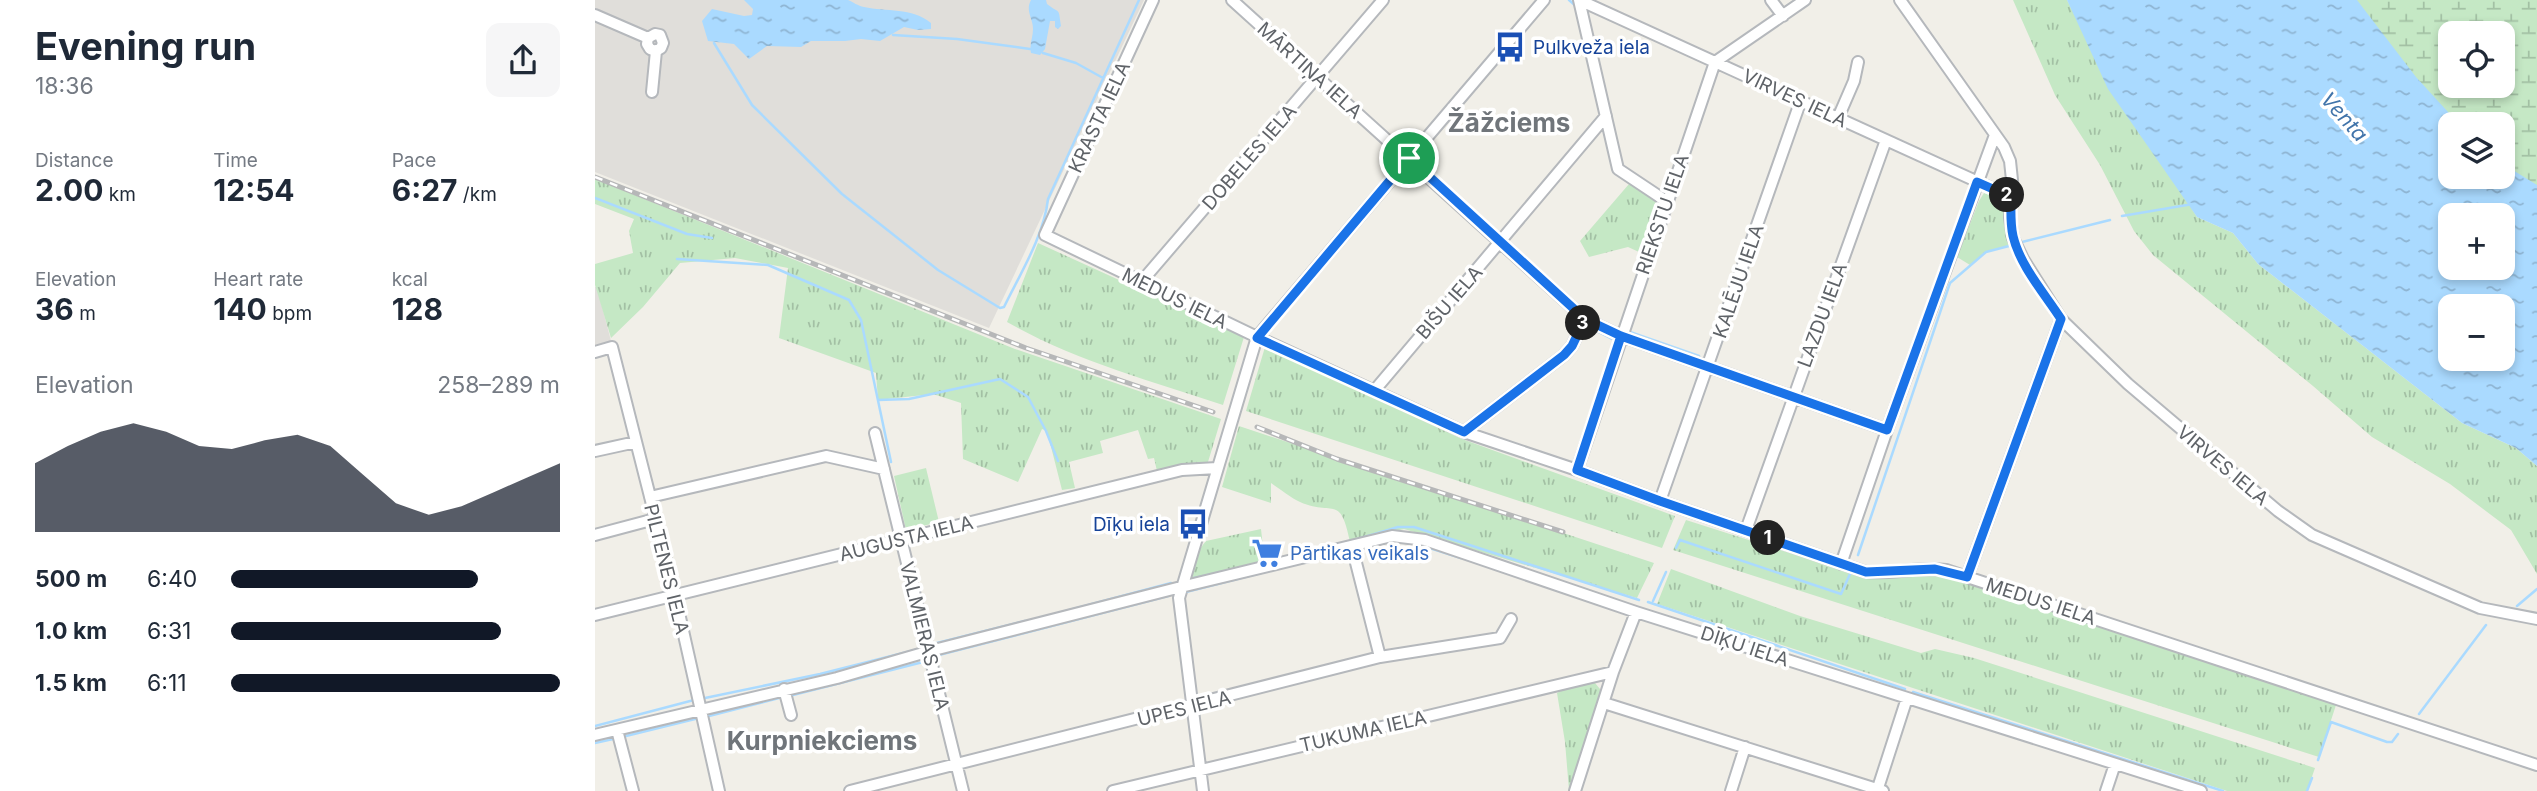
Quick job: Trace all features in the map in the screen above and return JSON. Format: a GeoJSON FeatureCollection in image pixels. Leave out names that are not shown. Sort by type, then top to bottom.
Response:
{"type":"FeatureCollection","features":[{"type":"Feature","properties":{"kind":"street","name":"KRASTA IELA"},"geometry":{"type":"LineString","coordinates":[[1045,234],[1153,0]]}},
{"type":"Feature","properties":{"kind":"street","name":"MĀRTIŅA IELA"},"geometry":{"type":"LineString","coordinates":[[1232,0],[1585,319],[1621,336],[1887,430]]}},
{"type":"Feature","properties":{"kind":"street","name":"DOBELES IELA"},"geometry":{"type":"LineString","coordinates":[[1142,281],[1383,0]]}},
{"type":"Feature","properties":{"kind":"street"},"geometry":{"type":"LineString","coordinates":[[1203,791],[1178,603],[1257,338],[1544,0]]}},
{"type":"Feature","properties":{"kind":"street"},"geometry":{"type":"LineString","coordinates":[[1579,0],[1618,169],[1667,201]]}},
{"type":"Feature","properties":{"kind":"street","name":"VIRVES IELA"},"geometry":{"type":"LineString","coordinates":[[1579,0],[2011,197]]}},
{"type":"Feature","properties":{"kind":"street"},"geometry":{"type":"LineString","coordinates":[[1772,0],[1783,16]]}},
{"type":"Feature","properties":{"kind":"street"},"geometry":{"type":"LineString","coordinates":[[1715,62],[1805,0]]}},
{"type":"Feature","properties":{"kind":"street","name":"VIRVES IELA"},"geometry":{"type":"LineString","coordinates":[[1900,0],[2004,147],[2010,161],[2012,180],[2010,218],[2013,238],[2023,259],[2061,319],[2128,384],[2278,511],[2312,535],[2480,608],[2537,619]]}},
{"type":"Feature","properties":{"kind":"street"},"geometry":{"type":"LineString","coordinates":[[595,15],[648,38],[655,34],[662,38],[663,46],[656,51],[652,92]]}},
{"type":"Feature","properties":{"kind":"street","name":"RIEKSTU IELA"},"geometry":{"type":"LineString","coordinates":[[1577,470],[1715,62]]}},
{"type":"Feature","properties":{"kind":"street"},"geometry":{"type":"LineString","coordinates":[[1838,118],[1854,81],[1858,62]]}},
{"type":"Feature","properties":{"kind":"street","name":"KALĒJU IELA"},"geometry":{"type":"LineString","coordinates":[[1660,501],[1801,100]]}},
{"type":"Feature","properties":{"kind":"street","name":"BIŠU IELA"},"geometry":{"type":"LineString","coordinates":[[1374,391],[1606,116]]}},
{"type":"Feature","properties":{"kind":"street"},"geometry":{"type":"LineString","coordinates":[[1840,564],[1996,135]]}},
{"type":"Feature","properties":{"kind":"street","name":"LAZDU IELA"},"geometry":{"type":"LineString","coordinates":[[1746,530],[1886,140]]}},
{"type":"Feature","properties":{"kind":"street","name":"MEDUS IELA"},"geometry":{"type":"LineString","coordinates":[[1045,234],[1257,338],[1464,432],[1840,564],[1866,572],[1935,569],[1967,577],[2537,765]]}},
{"type":"Feature","properties":{"kind":"street"},"geometry":{"type":"LineString","coordinates":[[1464,432],[1564,355],[1572,346],[1585,319]]}},
{"type":"Feature","properties":{"kind":"street"},"geometry":{"type":"LineString","coordinates":[[1967,577],[2061,319]]}},
{"type":"Feature","properties":{"kind":"street","name":"PILTENES IELA"},"geometry":{"type":"LineString","coordinates":[[595,352],[612,347],[675,596],[719,791]]}},
{"type":"Feature","properties":{"kind":"street","name":"VALMIERAS IELA"},"geometry":{"type":"LineString","coordinates":[[875,433],[963,791]]}},
{"type":"Feature","properties":{"kind":"street"},"geometry":{"type":"LineString","coordinates":[[595,451],[636,442]]}},
{"type":"Feature","properties":{"kind":"street"},"geometry":{"type":"LineString","coordinates":[[650,497],[826,456],[884,469]]}},
{"type":"Feature","properties":{"kind":"street","name":"AUGUSTA IELA"},"geometry":{"type":"LineString","coordinates":[[595,615],[1182,470],[1217,468]]}},
{"type":"Feature","properties":{"kind":"street"},"geometry":{"type":"LineString","coordinates":[[595,535],[655,519]]}},
{"type":"Feature","properties":{"kind":"street","name":"DĪĶU IELA"},"geometry":{"type":"LineString","coordinates":[[595,735],[837,678],[930,651],[1392,536],[1425,540],[1636,612],[2201,791]]}},
{"type":"Feature","properties":{"kind":"street"},"geometry":{"type":"LineString","coordinates":[[1352,547],[1380,657]]}},
{"type":"Feature","properties":{"kind":"street"},"geometry":{"type":"LineString","coordinates":[[1576,791],[1613,672],[1636,612]]}},
{"type":"Feature","properties":{"kind":"street","name":"UPES IELA"},"geometry":{"type":"LineString","coordinates":[[849,791],[1380,657],[1500,638],[1511,619]]}},
{"type":"Feature","properties":{"kind":"street","name":"TUKUMA IELA"},"geometry":{"type":"LineString","coordinates":[[1113,791],[1613,672]]}},
{"type":"Feature","properties":{"kind":"street"},"geometry":{"type":"LineString","coordinates":[[784,689],[790,715]]}},
{"type":"Feature","properties":{"kind":"street"},"geometry":{"type":"LineString","coordinates":[[1604,703],[1879,790],[1907,698]]}},
{"type":"Feature","properties":{"kind":"street"},"geometry":{"type":"LineString","coordinates":[[617,730],[633,791]]}},
{"type":"Feature","properties":{"kind":"street"},"geometry":{"type":"LineString","coordinates":[[1731,791],[1745,747]]}},
{"type":"Feature","properties":{"kind":"street"},"geometry":{"type":"LineString","coordinates":[[2106,791],[2115,764]]}},
{"type":"Feature","properties":{"kind":"shaded area"},"geometry":{"type":"Polygon","coordinates":[[[595,0],[1144,0],[989,328],[595,172],[595,0]]]}},
{"type":"Feature","properties":{"kind":"shaded area"},"geometry":{"type":"Polygon","coordinates":[[[595,287],[611,341],[595,345],[595,287]]]}},
{"type":"Feature","properties":{"kind":"green space"},"geometry":{"type":"Polygon","coordinates":[[[2013,0],[2067,0],[2089,43],[2197,217],[2233,233],[2258,264],[2462,423],[2516,448],[2537,466],[2537,574],[2511,530],[2450,484],[2372,437],[2153,255],[2134,231],[2100,165],[2055,95],[2013,0]]]}},
{"type":"Feature","properties":{"kind":"green space"},"geometry":{"type":"Polygon","coordinates":[[[2262,0],[2537,0],[2537,245],[2515,232],[2515,203],[2503,203],[2503,189],[2515,189],[2515,112],[2438,112],[2438,116],[2262,0]]]}},
{"type":"Feature","properties":{"kind":"green space"},"geometry":{"type":"Polygon","coordinates":[[[595,179],[1015,349],[1221,419],[1208,462],[1157,471],[1154,458],[1148,459],[1138,430],[1100,441],[1103,453],[1069,462],[1075,488],[1062,490],[1047,431],[1042,429],[1018,482],[963,459],[961,403],[933,394],[878,400],[876,373],[779,338],[788,268],[735,258],[680,263],[643,307],[611,338],[595,285],[595,264],[633,253],[629,231],[634,219],[595,204],[595,179]]]}},
{"type":"Feature","properties":{"kind":"green space"},"geometry":{"type":"Polygon","coordinates":[[[1629,184],[1657,202],[1639,252],[1628,247],[1589,257],[1580,241],[1629,184]]]}},
{"type":"Feature","properties":{"kind":"green space"},"geometry":{"type":"Polygon","coordinates":[[[1984,193],[1999,201],[2003,207],[2009,246],[1986,252],[1970,265],[1957,257],[1984,193]]]}},
{"type":"Feature","properties":{"kind":"green space"},"geometry":{"type":"Polygon","coordinates":[[[1038,243],[1244,337],[1223,405],[1085,359],[1007,322],[1038,243]]]}},
{"type":"Feature","properties":{"kind":"green space"},"geometry":{"type":"Polygon","coordinates":[[[1265,347],[1462,439],[1675,516],[1662,548],[1246,411],[1265,347]]]}},
{"type":"Feature","properties":{"kind":"green space"},"geometry":{"type":"Polygon","coordinates":[[[1239,426],[1654,563],[1637,598],[1404,529],[1350,542],[1343,517],[1334,509],[1300,502],[1271,483],[1271,503],[1222,487],[1239,426]]]}},
{"type":"Feature","properties":{"kind":"green space"},"geometry":{"type":"Polygon","coordinates":[[[926,468],[939,522],[906,530],[894,476],[926,468]]]}},
{"type":"Feature","properties":{"kind":"green space"},"geometry":{"type":"Polygon","coordinates":[[[1686,520],[1868,578],[1944,575],[2336,705],[2319,757],[1673,550],[1686,520]]]}},
{"type":"Feature","properties":{"kind":"green space"},"geometry":{"type":"Polygon","coordinates":[[[1261,529],[1265,565],[1191,580],[1195,559],[1206,541],[1261,529]]]}},
{"type":"Feature","properties":{"kind":"green space"},"geometry":{"type":"Polygon","coordinates":[[[1671,569],[1800,616],[1921,653],[1935,649],[1974,658],[2315,768],[2307,791],[2227,791],[1657,604],[1671,569]]]}},
{"type":"Feature","properties":{"kind":"green space"},"geometry":{"type":"Polygon","coordinates":[[[1595,683],[1600,689],[1600,700],[1573,789],[1569,790],[1557,693],[1573,685],[1595,683]]]}},
{"type":"Feature","properties":{"kind":"water"},"geometry":{"type":"Polygon","coordinates":[[[744,0],[848,0],[864,7],[916,14],[931,23],[931,29],[904,27],[880,41],[811,41],[801,47],[767,46],[749,59],[734,44],[708,41],[702,21],[712,9],[744,16],[752,15],[753,9],[744,0]]]}},
{"type":"Feature","properties":{"kind":"water"},"geometry":{"type":"Polygon","coordinates":[[[1031,0],[1046,0],[1060,16],[1061,26],[1058,29],[1055,27],[1055,21],[1050,21],[1045,49],[1040,55],[1031,53],[1030,47],[1033,29],[1029,8],[1031,0]]]}},
{"type":"Feature","properties":{"kind":"water","name":"Venta"},"geometry":{"type":"Polygon","coordinates":[[[2067,0],[2357,0],[2416,77],[2448,112],[2438,112],[2438,189],[2515,189],[2515,171],[2537,185],[2537,466],[2516,448],[2462,423],[2258,264],[2233,233],[2197,217],[2108,89],[2067,0]]]}},
{"type":"Feature","properties":{"kind":"waterway"},"geometry":{"type":"LineString","coordinates":[[714,43],[752,105],[842,194],[938,270],[1000,308],[1004,307],[1031,255],[1042,227],[1048,199],[1139,0]]}},
{"type":"Feature","properties":{"kind":"waterway"},"geometry":{"type":"LineString","coordinates":[[1569,0],[1577,7]]}},
{"type":"Feature","properties":{"kind":"waterway"},"geometry":{"type":"LineString","coordinates":[[893,35],[957,39],[1030,49]]}},
{"type":"Feature","properties":{"kind":"waterway"},"geometry":{"type":"LineString","coordinates":[[1043,53],[1076,63],[1103,78]]}},
{"type":"Feature","properties":{"kind":"waterway"},"geometry":{"type":"LineString","coordinates":[[595,198],[687,234],[712,238]]}},
{"type":"Feature","properties":{"kind":"waterway"},"geometry":{"type":"LineString","coordinates":[[2122,216],[2193,204]]}},
{"type":"Feature","properties":{"kind":"waterway"},"geometry":{"type":"LineString","coordinates":[[2022,242],[2110,220]]}},
{"type":"Feature","properties":{"kind":"waterway"},"geometry":{"type":"LineString","coordinates":[[1858,555],[1950,283],[1986,252],[2009,246]]}},
{"type":"Feature","properties":{"kind":"waterway"},"geometry":{"type":"LineString","coordinates":[[677,259],[768,265],[849,300],[861,320],[891,462]]}},
{"type":"Feature","properties":{"kind":"waterway"},"geometry":{"type":"LineString","coordinates":[[1587,326],[1612,339]]}},
{"type":"Feature","properties":{"kind":"waterway"},"geometry":{"type":"LineString","coordinates":[[1630,332],[1699,356]]}},
{"type":"Feature","properties":{"kind":"waterway"},"geometry":{"type":"LineString","coordinates":[[878,400],[909,399],[1000,379],[1028,397],[1058,461]]}},
{"type":"Feature","properties":{"kind":"waterway"},"geometry":{"type":"LineString","coordinates":[[1351,541],[1398,527],[1414,527],[1639,600]]}},
{"type":"Feature","properties":{"kind":"waterway"},"geometry":{"type":"LineString","coordinates":[[1676,548],[1680,540],[1841,594],[1850,574]]}},
{"type":"Feature","properties":{"kind":"waterway"},"geometry":{"type":"LineString","coordinates":[[1417,544],[1461,558]]}},
{"type":"Feature","properties":{"kind":"waterway"},"geometry":{"type":"LineString","coordinates":[[1186,592],[1305,562]]}},
{"type":"Feature","properties":{"kind":"waterway"},"geometry":{"type":"LineString","coordinates":[[1190,579],[1235,569]]}},
{"type":"Feature","properties":{"kind":"waterway"},"geometry":{"type":"LineString","coordinates":[[1653,601],[1666,572]]}},
{"type":"Feature","properties":{"kind":"waterway"},"geometry":{"type":"LineString","coordinates":[[1062,612],[1171,583]]}},
{"type":"Feature","properties":{"kind":"waterway"},"geometry":{"type":"LineString","coordinates":[[2517,606],[2537,589]]}},
{"type":"Feature","properties":{"kind":"waterway"},"geometry":{"type":"LineString","coordinates":[[935,656],[1168,596]]}},
{"type":"Feature","properties":{"kind":"waterway"},"geometry":{"type":"LineString","coordinates":[[1648,602],[1905,689]]}},
{"type":"Feature","properties":{"kind":"waterway"},"geometry":{"type":"LineString","coordinates":[[933,644],[1025,621]]}},
{"type":"Feature","properties":{"kind":"waterway"},"geometry":{"type":"LineString","coordinates":[[2419,714],[2486,625]]}},
{"type":"Feature","properties":{"kind":"waterway"},"geometry":{"type":"LineString","coordinates":[[705,698],[820,674],[923,648]]}},
{"type":"Feature","properties":{"kind":"waterway"},"geometry":{"type":"LineString","coordinates":[[793,695],[927,661]]}},
{"type":"Feature","properties":{"kind":"waterway"},"geometry":{"type":"LineString","coordinates":[[1913,692],[2223,791]]}},
{"type":"Feature","properties":{"kind":"waterway"},"geometry":{"type":"LineString","coordinates":[[709,716],[779,698]]}},
{"type":"Feature","properties":{"kind":"waterway"},"geometry":{"type":"LineString","coordinates":[[595,726],[694,700]]}},
{"type":"Feature","properties":{"kind":"waterway"},"geometry":{"type":"LineString","coordinates":[[626,736],[695,719]]}},
{"type":"Feature","properties":{"kind":"waterway"},"geometry":{"type":"LineString","coordinates":[[2318,760],[2331,722],[2387,742],[2392,742],[2398,734]]}},
{"type":"Feature","properties":{"kind":"waterway"},"geometry":{"type":"LineString","coordinates":[[595,743],[613,739]]}},
{"type":"Feature","properties":{"kind":"waterway"},"geometry":{"type":"LineString","coordinates":[[2307,791],[2312,778]]}},
{"type":"Feature","properties":{"kind":"railway"},"geometry":{"type":"LineString","coordinates":[[595,177],[1026,348],[1213,412]]}},
{"type":"Feature","properties":{"kind":"railway"},"geometry":{"type":"LineString","coordinates":[[1257,427],[1337,459],[1563,532]]}},
{"type":"Feature","properties":{"kind":"place","name":"Pulkveža iela"},"geometry":{"type":"Point","coordinates":[1510,47]}},
{"type":"Feature","properties":{"kind":"place","name":"Dīķu iela"},"geometry":{"type":"Point","coordinates":[1193,524]}},
{"type":"Feature","properties":{"kind":"place","name":"Pārtikas veikals"},"geometry":{"type":"Point","coordinates":[1267,553]}},
{"type":"Feature","properties":{"kind":"district","name":"Žāžciems"},"geometry":{"type":"Point","coordinates":[1509,123]}},
{"type":"Feature","properties":{"kind":"district","name":"Kurpniekciems"},"geometry":{"type":"Point","coordinates":[822,741]}},
{"type":"Feature","properties":{"kind":"route"},"geometry":{"type":"LineString","coordinates":[[1409,158],[1257,338],[1464,432],[1564,355],[1572,346],[1585,319],[1621,336],[1887,430],[1977,182],[2011,197],[2013,238],[2023,259],[2061,319],[1967,577],[1946,570],[1920,568],[1881,573],[1866,572],[1577,470],[1621,336],[1585,319],[1409,158]]}}]}
